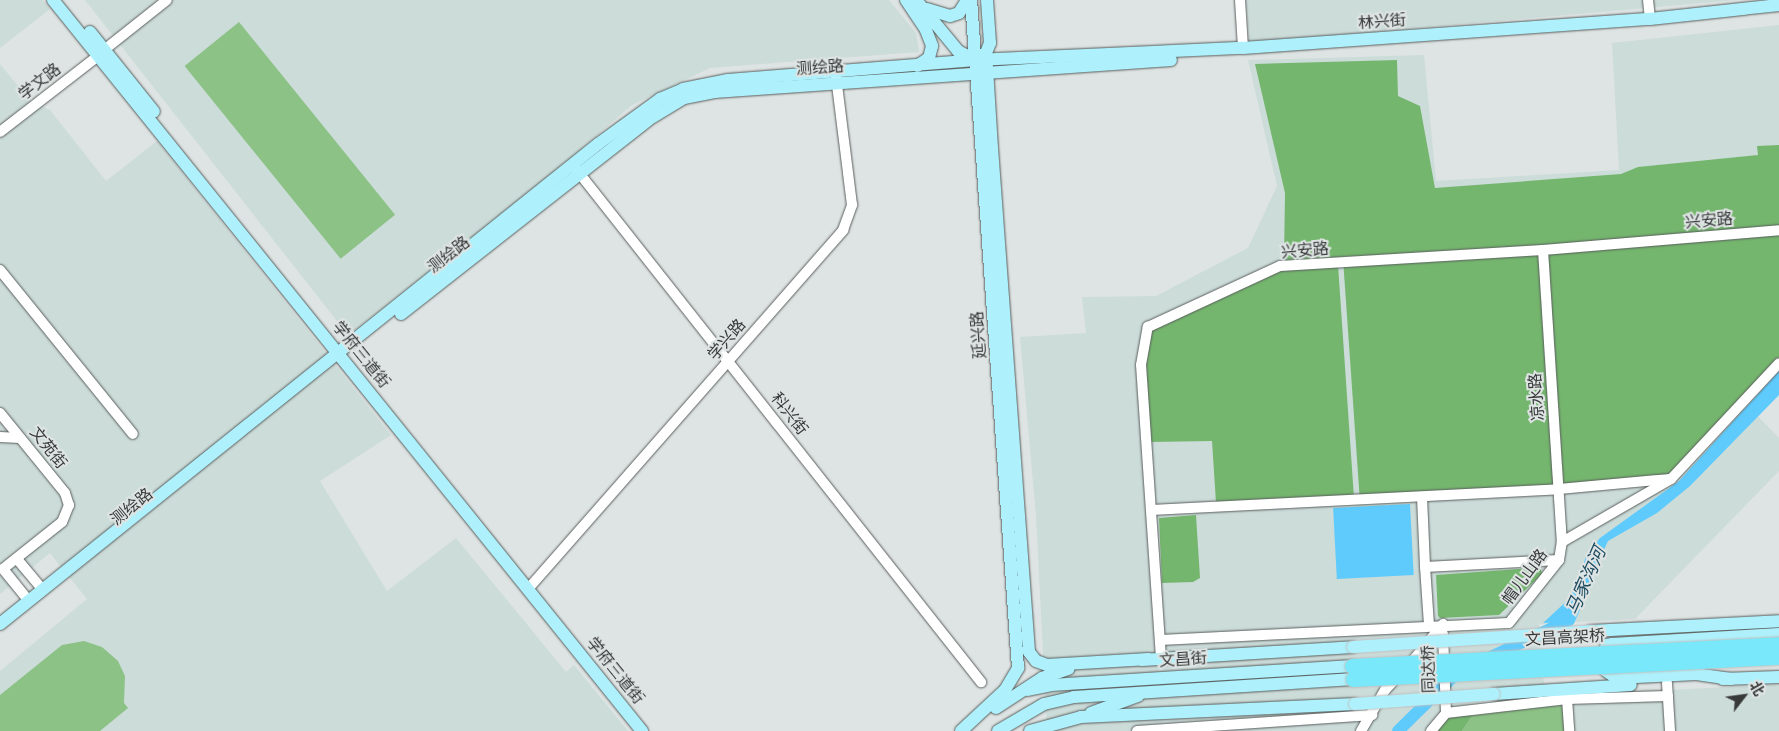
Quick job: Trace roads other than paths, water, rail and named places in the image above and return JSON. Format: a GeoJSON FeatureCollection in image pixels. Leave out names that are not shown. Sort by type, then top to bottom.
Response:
{"type":"FeatureCollection","features":[{"type":"Feature","properties":{"kind":"highway","name":"文昌高架桥"},"geometry":{"type":"LineString","coordinates":[[1352,673],[1779,644]]}},
{"type":"Feature","properties":{"kind":"highway","name":"文昌高架桥"},"geometry":{"type":"LineString","coordinates":[[1352,673],[1779,657]]}},
{"type":"Feature","properties":{"kind":"main road","name":"学府三道街"},"geometry":{"type":"LineString","coordinates":[[53,0],[101,53],[344,354],[531,587],[642,731]]}},
{"type":"Feature","properties":{"kind":"main road","name":"学府三道街"},"geometry":{"type":"LineString","coordinates":[[64,0],[101,53]]}},
{"type":"Feature","properties":{"kind":"main road"},"geometry":{"type":"LineString","coordinates":[[913,0],[935,14],[950,16],[959,13],[969,0]]}},
{"type":"Feature","properties":{"kind":"main road"},"geometry":{"type":"LineString","coordinates":[[913,0],[958,50],[982,63]]}},
{"type":"Feature","properties":{"kind":"main road"},"geometry":{"type":"LineString","coordinates":[[913,0],[932,46],[929,58],[917,66]]}},
{"type":"Feature","properties":{"kind":"main road","name":"延兴路"},"geometry":{"type":"LineString","coordinates":[[969,0],[982,63],[1028,652],[1036,661],[1047,665],[1155,658]]}},
{"type":"Feature","properties":{"kind":"main road"},"geometry":{"type":"LineString","coordinates":[[978,0],[982,63]]}},
{"type":"Feature","properties":{"kind":"main road","name":"延兴路"},"geometry":{"type":"LineString","coordinates":[[965,728],[1005,690],[1018,668],[982,63],[990,43],[988,0]]}},
{"type":"Feature","properties":{"kind":"main road","name":"林兴街"},"geometry":{"type":"LineString","coordinates":[[982,63],[1243,48],[1650,19],[1779,5]]}},
{"type":"Feature","properties":{"kind":"main road","name":"林兴街"},"geometry":{"type":"LineString","coordinates":[[982,63],[1640,27],[1779,12]]}},
{"type":"Feature","properties":{"kind":"main road","name":"测绘路"},"geometry":{"type":"LineString","coordinates":[[836,78],[917,66],[982,63]]}},
{"type":"Feature","properties":{"kind":"main road","name":"测绘路"},"geometry":{"type":"LineString","coordinates":[[0,624],[344,354],[576,169],[660,99],[683,89],[728,80],[836,78],[982,63]]}},
{"type":"Feature","properties":{"kind":"main road","name":"测绘路"},"geometry":{"type":"LineString","coordinates":[[0,634],[344,354]]}},
{"type":"Feature","properties":{"kind":"main road","name":"学府三道街"},"geometry":{"type":"LineString","coordinates":[[531,587],[653,731]]}},
{"type":"Feature","properties":{"kind":"main road"},"geometry":{"type":"LineString","coordinates":[[965,728],[1016,694],[1055,673],[1080,666],[1155,658],[1203,657],[1591,631],[1779,621]]}},
{"type":"Feature","properties":{"kind":"main road"},"geometry":{"type":"LineString","coordinates":[[1731,679],[1696,674],[1612,677],[1604,667],[1602,653],[1607,645],[1619,643],[1779,634]]}},
{"type":"Feature","properties":{"kind":"main road"},"geometry":{"type":"LineString","coordinates":[[1203,657],[1269,668],[1296,669]]}},
{"type":"Feature","properties":{"kind":"main road","name":"文昌街"},"geometry":{"type":"LineString","coordinates":[[1016,694],[1051,685],[1296,669],[1352,673]]}},
{"type":"Feature","properties":{"kind":"main road","name":"文昌街"},"geometry":{"type":"LineString","coordinates":[[998,731],[1044,704],[1074,697],[1352,673]]}},
{"type":"Feature","properties":{"kind":"main road"},"geometry":{"type":"LineString","coordinates":[[1082,717],[1355,704],[1779,677]]}},
{"type":"Feature","properties":{"kind":"main road"},"geometry":{"type":"LineString","coordinates":[[1030,731],[1082,717],[1151,691]]}},
{"type":"Feature","properties":{"kind":"street","name":"学文路"},"geometry":{"type":"LineString","coordinates":[[0,132],[167,0]]}},
{"type":"Feature","properties":{"kind":"street"},"geometry":{"type":"LineString","coordinates":[[1240,0],[1243,48]]}},
{"type":"Feature","properties":{"kind":"street"},"geometry":{"type":"LineString","coordinates":[[1648,0],[1650,19]]}},
{"type":"Feature","properties":{"kind":"street","name":"学兴路"},"geometry":{"type":"LineString","coordinates":[[531,587],[843,230],[852,206],[836,78]]}},
{"type":"Feature","properties":{"kind":"street","name":"科兴街"},"geometry":{"type":"LineString","coordinates":[[576,169],[982,682]]}},
{"type":"Feature","properties":{"kind":"street","name":"兴安路"},"geometry":{"type":"LineString","coordinates":[[1155,658],[1160,640],[1140,365],[1148,327],[1280,266],[1542,250],[1779,230]]}},
{"type":"Feature","properties":{"kind":"street","name":"凉水路"},"geometry":{"type":"LineString","coordinates":[[1542,250],[1562,542]]}},
{"type":"Feature","properties":{"kind":"street"},"geometry":{"type":"LineString","coordinates":[[0,270],[133,434]]}},
{"type":"Feature","properties":{"kind":"street","name":"帽儿山路"},"geometry":{"type":"LineString","coordinates":[[1160,640],[1443,624],[1509,623],[1559,560],[1562,542],[1671,479],[1779,363]]}},
{"type":"Feature","properties":{"kind":"street","name":"文苑街"},"geometry":{"type":"LineString","coordinates":[[0,413],[64,493],[69,505],[62,522],[17,559]]}},
{"type":"Feature","properties":{"kind":"street"},"geometry":{"type":"LineString","coordinates":[[0,437],[20,438]]}},
{"type":"Feature","properties":{"kind":"street"},"geometry":{"type":"LineString","coordinates":[[1151,510],[1559,490],[1671,479]]}},
{"type":"Feature","properties":{"kind":"street"},"geometry":{"type":"LineString","coordinates":[[1422,497],[1429,625]]}},
{"type":"Feature","properties":{"kind":"street"},"geometry":{"type":"LineString","coordinates":[[29,601],[3,569],[17,559],[43,590]]}},
{"type":"Feature","properties":{"kind":"street"},"geometry":{"type":"LineString","coordinates":[[1425,567],[1559,560]]}},
{"type":"Feature","properties":{"kind":"street"},"geometry":{"type":"LineString","coordinates":[[1361,731],[1372,715],[1384,690],[1443,624]]}},
{"type":"Feature","properties":{"kind":"street","name":"同达桥"},"geometry":{"type":"LineString","coordinates":[[1443,624],[1446,713]]}},
{"type":"Feature","properties":{"kind":"street"},"geometry":{"type":"LineString","coordinates":[[1667,683],[1670,731]]}},
{"type":"Feature","properties":{"kind":"street"},"geometry":{"type":"LineString","coordinates":[[1431,731],[1446,713],[1567,699],[1668,696]]}},
{"type":"Feature","properties":{"kind":"street"},"geometry":{"type":"LineString","coordinates":[[1567,699],[1569,731]]}},
{"type":"Feature","properties":{"kind":"street"},"geometry":{"type":"LineString","coordinates":[[1137,731],[1372,715]]}},
{"type":"Feature","properties":{"kind":"water"},"geometry":{"type":"Polygon","coordinates":[[[1779,371],[1779,395],[1690,486],[1657,513],[1608,541],[1571,622],[1543,623],[1571,597],[1587,554],[1600,538],[1679,481],[1779,371]]]}},
{"type":"Feature","properties":{"kind":"water"},"geometry":{"type":"Polygon","coordinates":[[[1410,504],[1414,575],[1337,579],[1333,508],[1410,504]]]}},
{"type":"Feature","properties":{"kind":"waterway","name":"马家沟河"},"geometry":{"type":"LineString","coordinates":[[1491,657],[1569,620],[1574,608]]}},
{"type":"Feature","properties":{"kind":"waterway","name":"马家沟河"},"geometry":{"type":"LineString","coordinates":[[1398,731],[1453,677]]}}]}
